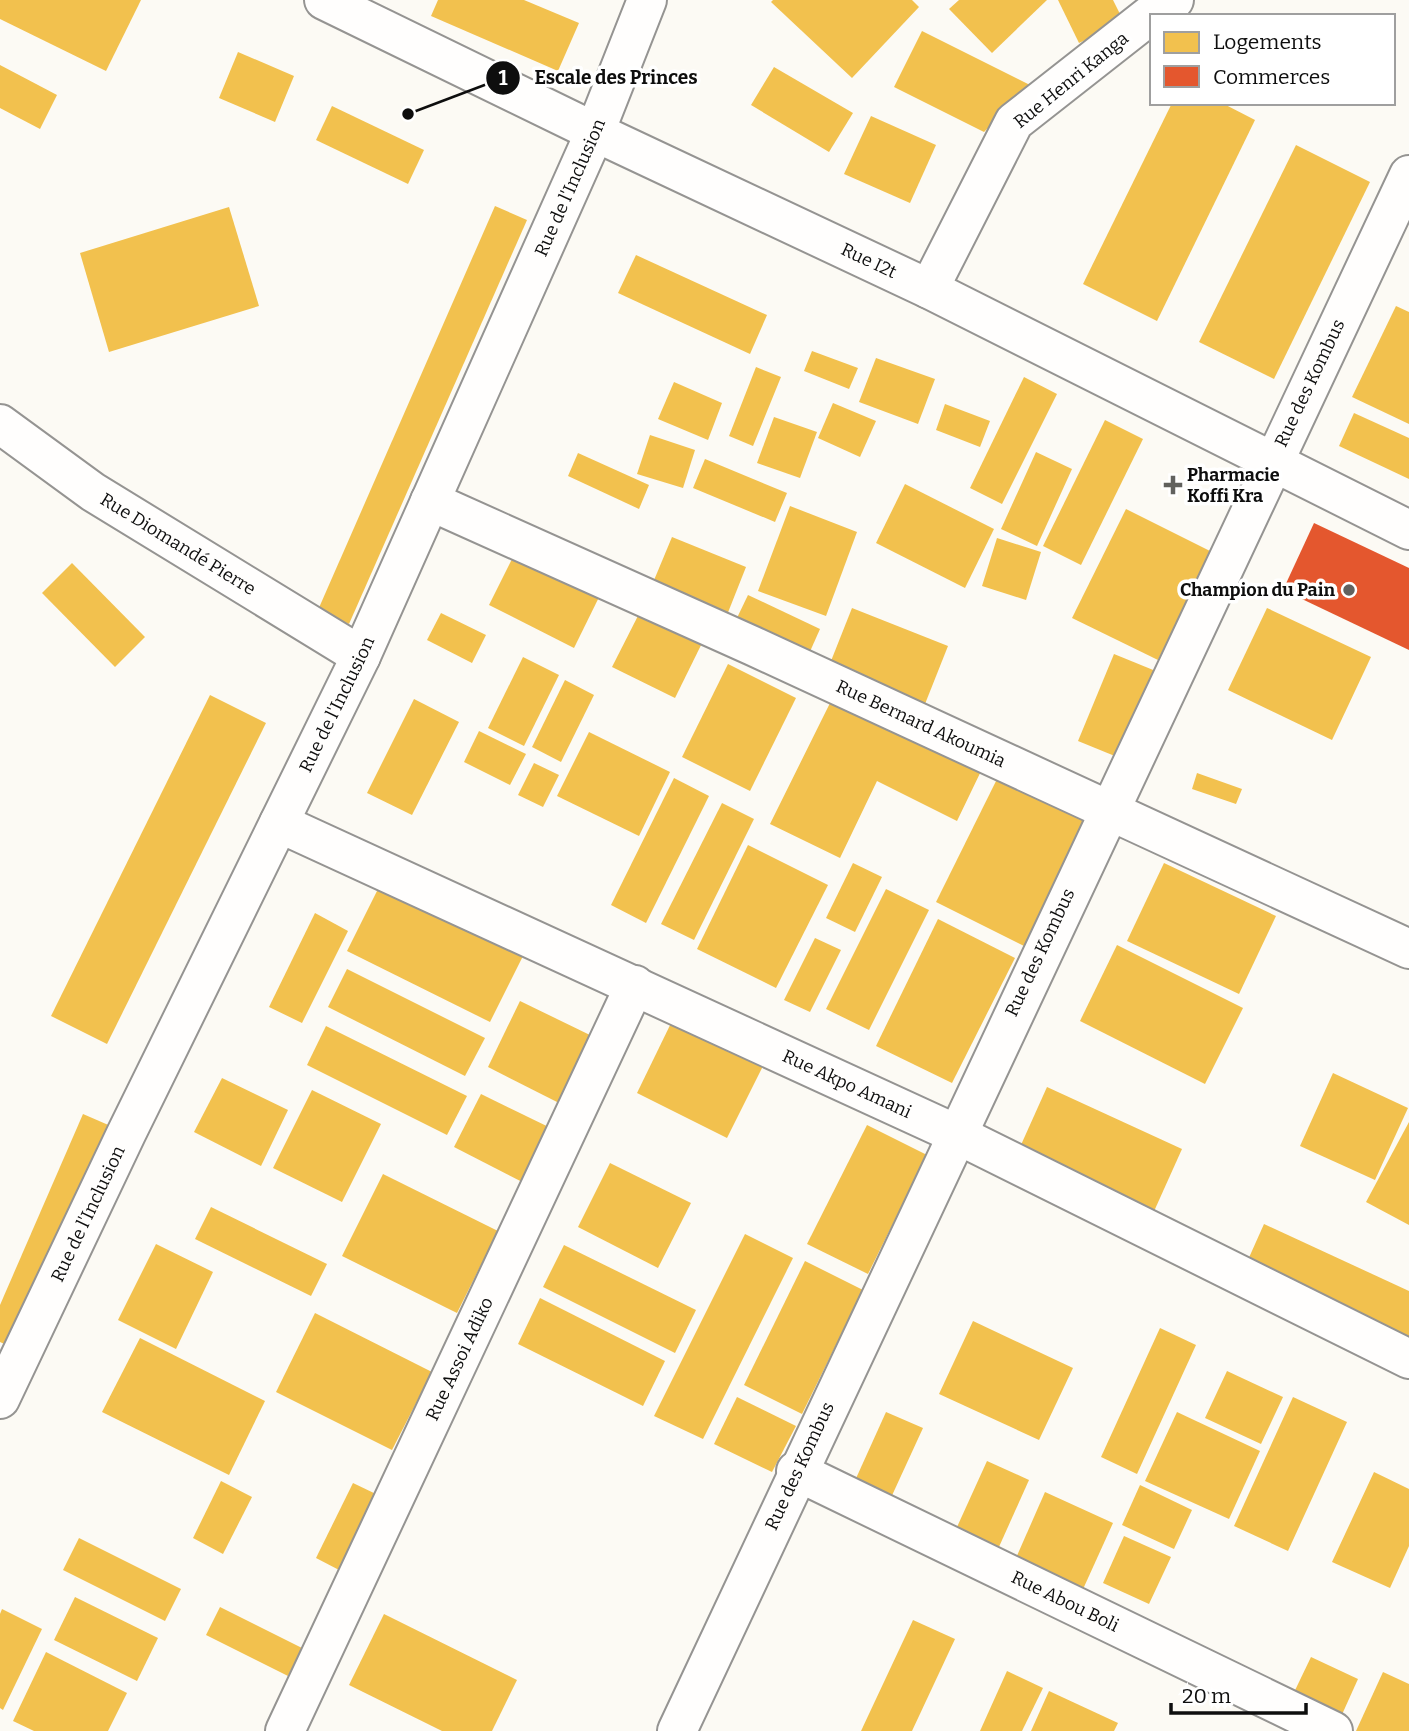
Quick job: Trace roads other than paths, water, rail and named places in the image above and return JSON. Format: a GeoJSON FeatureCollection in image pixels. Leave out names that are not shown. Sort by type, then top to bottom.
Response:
{"type":"FeatureCollection","features":[{"type":"Feature","properties":{"kind":"street","name":"Rue de l'Inclusion"},"geometry":{"type":"LineString","coordinates":[[4,1381],[361,656],[595,132],[647,0]]}},
{"type":"Feature","properties":{"kind":"street","name":"Rue Henri Kanga"},"geometry":{"type":"LineString","coordinates":[[1152,14],[1174,0]]}},
{"type":"Feature","properties":{"kind":"street","name":"Rue I2t"},"geometry":{"type":"LineString","coordinates":[[346,5],[595,132],[929,289],[1409,530]]}},
{"type":"Feature","properties":{"kind":"street","name":"Rue Henri Kanga"},"geometry":{"type":"LineString","coordinates":[[929,289],[1014,122],[1150,15]]}},
{"type":"Feature","properties":{"kind":"street","name":"Rue des Kombus"},"geometry":{"type":"LineString","coordinates":[[677,1731],[954,1133],[1409,175]]}},
{"type":"Feature","properties":{"kind":"street","name":"Rue Diomandé Pierre"},"geometry":{"type":"LineString","coordinates":[[0,424],[93,492],[361,656]]}},
{"type":"Feature","properties":{"kind":"street","name":"Rue Bernard Akoumia"},"geometry":{"type":"LineString","coordinates":[[430,501],[766,651],[1409,949]]}},
{"type":"Feature","properties":{"kind":"street","name":"Rue Akpo Amani"},"geometry":{"type":"LineString","coordinates":[[279,823],[954,1133],[1409,1359]]}},
{"type":"Feature","properties":{"kind":"street","name":"Rue Assoi Adiko"},"geometry":{"type":"LineString","coordinates":[[285,1731],[635,985]]}},
{"type":"Feature","properties":{"kind":"street","name":"Rue Abou Boli"},"geometry":{"type":"LineString","coordinates":[[796,1471],[1333,1731]]}},
{"type":"Feature","properties":{"kind":"place","name":"Escale des Princes"},"geometry":{"type":"Point","coordinates":[408,114]}},
{"type":"Feature","properties":{"kind":"place","name":"Pharmacie Koffi Kra"},"geometry":{"type":"Point","coordinates":[1173,485]}},
{"type":"Feature","properties":{"kind":"place","name":"Champion du Pain"},"geometry":{"type":"Point","coordinates":[1349,590]}}]}
